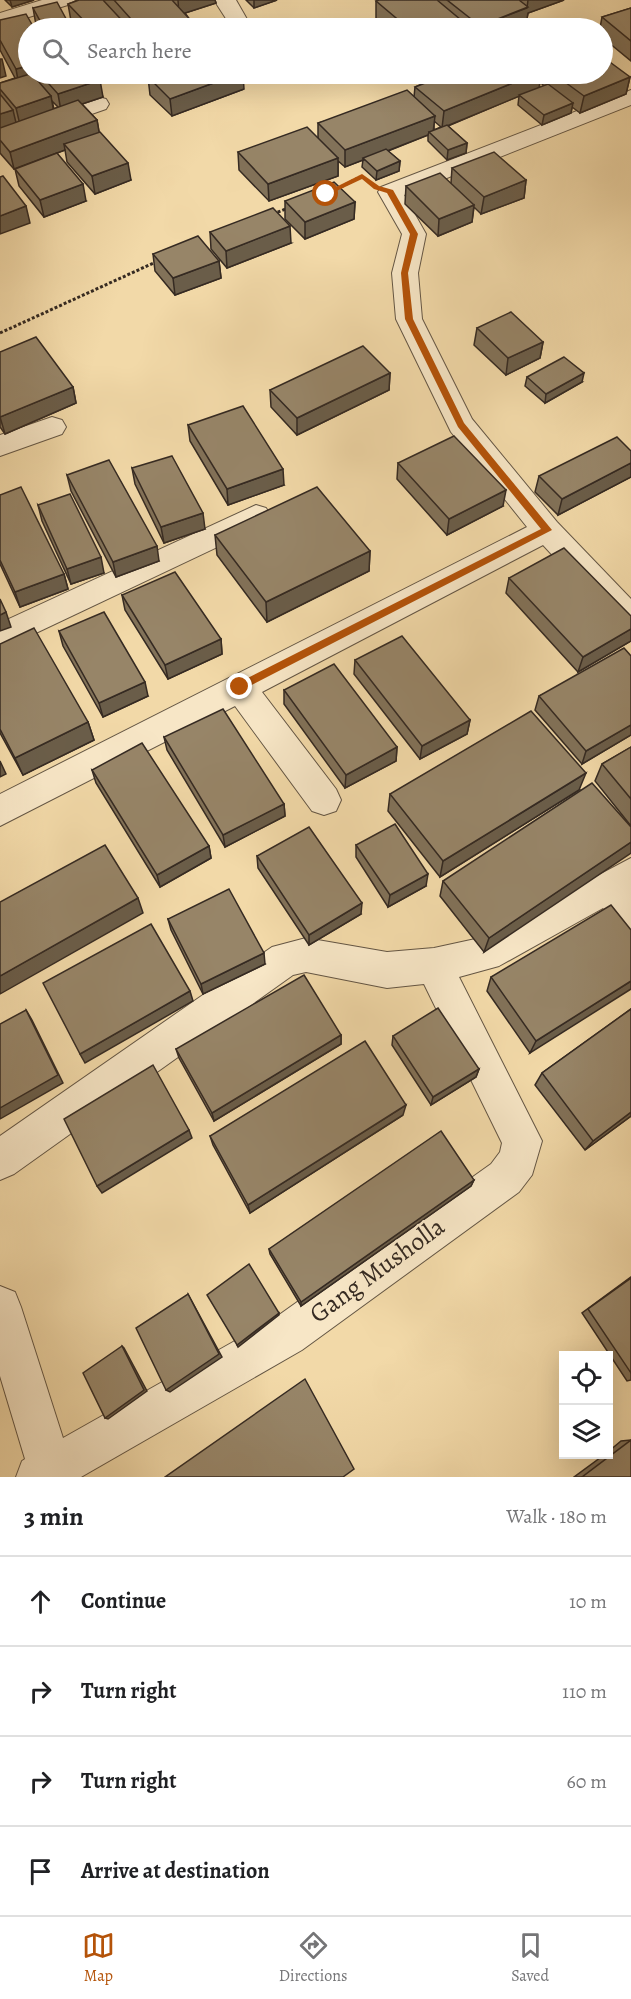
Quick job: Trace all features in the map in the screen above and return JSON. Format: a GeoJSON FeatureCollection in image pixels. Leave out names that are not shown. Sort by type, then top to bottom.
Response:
{"type":"FeatureCollection","features":[{"type":"Feature","properties":{"kind":"street"},"geometry":{"type":"LineString","coordinates":[[0,20],[64,0]]}},
{"type":"Feature","properties":{"kind":"street"},"geometry":{"type":"LineString","coordinates":[[225,0],[236,18]]}},
{"type":"Feature","properties":{"kind":"street"},"geometry":{"type":"LineString","coordinates":[[631,97],[390,192],[414,234],[405,273],[409,319],[461,425],[547,530],[631,619]]}},
{"type":"Feature","properties":{"kind":"street"},"geometry":{"type":"LineString","coordinates":[[0,139],[98,104]]}},
{"type":"Feature","properties":{"kind":"street"},"geometry":{"type":"LineString","coordinates":[[0,446],[52,427]]}},
{"type":"Feature","properties":{"kind":"street"},"geometry":{"type":"LineString","coordinates":[[0,637],[283,504]]}},
{"type":"Feature","properties":{"kind":"street"},"geometry":{"type":"LineString","coordinates":[[0,811],[547,530]]}},
{"type":"Feature","properties":{"kind":"street"},"geometry":{"type":"LineString","coordinates":[[240,687],[324,800]]}},
{"type":"Feature","properties":{"kind":"street"},"geometry":{"type":"LineString","coordinates":[[0,1160],[285,959],[306,955],[387,970],[434,965],[486,954],[620,881],[631,918]]}},
{"type":"Feature","properties":{"kind":"street","name":"Gang Musholla"},"geometry":{"type":"LineString","coordinates":[[47,1475],[287,1335],[506,1178],[518,1161],[522,1141],[434,965]]}},
{"type":"Feature","properties":{"kind":"street"},"geometry":{"type":"LineString","coordinates":[[0,1306],[47,1475]]}},
{"type":"Feature","properties":{"kind":"path"},"geometry":{"type":"LineString","coordinates":[[335,189],[362,176],[376,187],[390,192]]}},
{"type":"Feature","properties":{"kind":"path"},"geometry":{"type":"LineString","coordinates":[[272,214],[294,206]]}},
{"type":"Feature","properties":{"kind":"path"},"geometry":{"type":"LineString","coordinates":[[0,333],[164,259]]}},
{"type":"Feature","properties":{"kind":"building"},"geometry":{"type":"Polygon","coordinates":[[[79,0],[103,0],[120,18],[81,18],[68,4],[79,0]]]}},
{"type":"Feature","properties":{"kind":"building"},"geometry":{"type":"Polygon","coordinates":[[[114,0],[172,0],[189,18],[130,18],[114,0]]]}},
{"type":"Feature","properties":{"kind":"building"},"geometry":{"type":"Polygon","coordinates":[[[437,0],[459,18],[396,18],[376,1],[437,0]]]}},
{"type":"Feature","properties":{"kind":"building"},"geometry":{"type":"Polygon","coordinates":[[[447,0],[519,0],[528,7],[500,18],[470,18],[447,0]]]}},
{"type":"Feature","properties":{"kind":"building"},"geometry":{"type":"Polygon","coordinates":[[[57,2],[66,18],[38,18],[33,8],[57,2]]]}},
{"type":"Feature","properties":{"kind":"building"},"geometry":{"type":"Polygon","coordinates":[[[631,8],[631,41],[613,26],[613,18],[602,17],[631,8]]]}},
{"type":"Feature","properties":{"kind":"building"},"geometry":{"type":"Polygon","coordinates":[[[26,14],[28,18],[18,18],[18,68],[16,69],[0,40],[0,20],[26,14]]]}},
{"type":"Feature","properties":{"kind":"building"},"geometry":{"type":"Polygon","coordinates":[[[613,64],[630,77],[584,96],[568,84],[613,84],[613,64]]]}},
{"type":"Feature","properties":{"kind":"building"},"geometry":{"type":"Polygon","coordinates":[[[18,78],[18,84],[41,84],[51,96],[16,108],[0,89],[0,83],[18,78]]]}},
{"type":"Feature","properties":{"kind":"building"},"geometry":{"type":"Polygon","coordinates":[[[49,84],[88,84],[58,94],[49,84]]]}},
{"type":"Feature","properties":{"kind":"building"},"geometry":{"type":"Polygon","coordinates":[[[155,84],[211,84],[170,99],[155,84]]]}},
{"type":"Feature","properties":{"kind":"building"},"geometry":{"type":"Polygon","coordinates":[[[423,84],[510,84],[444,111],[415,87],[423,84]]]}},
{"type":"Feature","properties":{"kind":"building"},"geometry":{"type":"Polygon","coordinates":[[[548,84],[573,103],[544,115],[519,95],[548,84]]]}},
{"type":"Feature","properties":{"kind":"building"},"geometry":{"type":"Polygon","coordinates":[[[407,90],[435,116],[345,150],[318,123],[407,90]]]}},
{"type":"Feature","properties":{"kind":"building"},"geometry":{"type":"Polygon","coordinates":[[[0,94],[13,110],[0,114],[0,94]]]}},
{"type":"Feature","properties":{"kind":"building"},"geometry":{"type":"Polygon","coordinates":[[[78,100],[97,120],[10,152],[0,140],[0,128],[78,100]]]}},
{"type":"Feature","properties":{"kind":"building"},"geometry":{"type":"Polygon","coordinates":[[[447,125],[467,143],[448,150],[429,132],[447,125]]]}},
{"type":"Feature","properties":{"kind":"building"},"geometry":{"type":"Polygon","coordinates":[[[307,127],[338,158],[268,184],[238,152],[307,127]]]}},
{"type":"Feature","properties":{"kind":"building"},"geometry":{"type":"Polygon","coordinates":[[[100,132],[128,163],[92,176],[64,144],[100,132]]]}},
{"type":"Feature","properties":{"kind":"building"},"geometry":{"type":"Polygon","coordinates":[[[386,149],[400,161],[377,171],[363,158],[386,149]]]}},
{"type":"Feature","properties":{"kind":"building"},"geometry":{"type":"Polygon","coordinates":[[[494,152],[526,180],[484,197],[452,168],[494,152]]]}},
{"type":"Feature","properties":{"kind":"building"},"geometry":{"type":"Polygon","coordinates":[[[57,153],[83,184],[40,200],[15,169],[57,153]]]}},
{"type":"Feature","properties":{"kind":"building"},"geometry":{"type":"Polygon","coordinates":[[[440,173],[474,205],[439,219],[406,186],[440,173]]]}},
{"type":"Feature","properties":{"kind":"building"},"geometry":{"type":"Polygon","coordinates":[[[3,176],[26,206],[0,216],[0,177],[3,176]]]}},
{"type":"Feature","properties":{"kind":"building"},"geometry":{"type":"Polygon","coordinates":[[[334,182],[355,202],[305,222],[285,201],[334,182]]]}},
{"type":"Feature","properties":{"kind":"building"},"geometry":{"type":"Polygon","coordinates":[[[273,208],[290,226],[226,251],[210,232],[273,208]]]}},
{"type":"Feature","properties":{"kind":"building"},"geometry":{"type":"Polygon","coordinates":[[[198,236],[219,261],[173,278],[153,254],[198,236]]]}},
{"type":"Feature","properties":{"kind":"building"},"geometry":{"type":"Polygon","coordinates":[[[511,312],[543,342],[508,358],[477,328],[511,312]]]}},
{"type":"Feature","properties":{"kind":"building"},"geometry":{"type":"Polygon","coordinates":[[[36,337],[73,387],[0,417],[0,352],[36,337]]]}},
{"type":"Feature","properties":{"kind":"building"},"geometry":{"type":"Polygon","coordinates":[[[363,346],[390,373],[297,418],[270,390],[363,346]]]}},
{"type":"Feature","properties":{"kind":"building"},"geometry":{"type":"Polygon","coordinates":[[[564,357],[584,373],[546,394],[527,377],[564,357]]]}},
{"type":"Feature","properties":{"kind":"building"},"geometry":{"type":"Polygon","coordinates":[[[243,406],[283,469],[227,489],[188,425],[243,406]]]}},
{"type":"Feature","properties":{"kind":"building"},"geometry":{"type":"Polygon","coordinates":[[[454,436],[506,490],[449,519],[398,463],[454,436]]]}},
{"type":"Feature","properties":{"kind":"building"},"geometry":{"type":"Polygon","coordinates":[[[617,437],[631,451],[631,463],[562,499],[539,476],[617,437]]]}},
{"type":"Feature","properties":{"kind":"building"},"geometry":{"type":"Polygon","coordinates":[[[172,456],[203,513],[161,527],[132,468],[172,456]]]}},
{"type":"Feature","properties":{"kind":"building"},"geometry":{"type":"Polygon","coordinates":[[[109,460],[157,546],[113,562],[67,475],[109,460]]]}},
{"type":"Feature","properties":{"kind":"building"},"geometry":{"type":"Polygon","coordinates":[[[21,487],[64,574],[15,592],[0,560],[0,495],[21,487]]]}},
{"type":"Feature","properties":{"kind":"building"},"geometry":{"type":"Polygon","coordinates":[[[317,487],[370,551],[266,602],[215,535],[317,487]]]}},
{"type":"Feature","properties":{"kind":"building"},"geometry":{"type":"Polygon","coordinates":[[[70,494],[101,557],[67,569],[38,505],[70,494]]]}},
{"type":"Feature","properties":{"kind":"building"},"geometry":{"type":"Polygon","coordinates":[[[564,548],[631,616],[631,629],[583,657],[509,578],[564,548]]]}},
{"type":"Feature","properties":{"kind":"building"},"geometry":{"type":"Polygon","coordinates":[[[175,572],[221,639],[165,665],[122,595],[175,572]]]}},
{"type":"Feature","properties":{"kind":"building"},"geometry":{"type":"Polygon","coordinates":[[[0,599],[6,612],[0,615],[0,599]]]}},
{"type":"Feature","properties":{"kind":"building"},"geometry":{"type":"Polygon","coordinates":[[[104,612],[145,682],[99,703],[59,631],[104,612]]]}},
{"type":"Feature","properties":{"kind":"building"},"geometry":{"type":"Polygon","coordinates":[[[34,628],[88,722],[15,758],[0,729],[0,644],[34,628]]]}},
{"type":"Feature","properties":{"kind":"building"},"geometry":{"type":"Polygon","coordinates":[[[402,636],[470,720],[422,746],[355,660],[402,636]]]}},
{"type":"Feature","properties":{"kind":"building"},"geometry":{"type":"Polygon","coordinates":[[[624,648],[631,656],[631,725],[586,751],[539,696],[624,648]]]}},
{"type":"Feature","properties":{"kind":"building"},"geometry":{"type":"Polygon","coordinates":[[[334,664],[397,747],[346,775],[284,690],[334,664]]]}},
{"type":"Feature","properties":{"kind":"building"},"geometry":{"type":"Polygon","coordinates":[[[223,709],[284,804],[223,835],[164,737],[223,709]]]}},
{"type":"Feature","properties":{"kind":"building"},"geometry":{"type":"Polygon","coordinates":[[[531,711],[586,773],[443,861],[390,794],[531,711]]]}},
{"type":"Feature","properties":{"kind":"building"},"geometry":{"type":"Polygon","coordinates":[[[142,743],[209,846],[157,875],[92,770],[142,743]]]}},
{"type":"Feature","properties":{"kind":"building"},"geometry":{"type":"Polygon","coordinates":[[[631,747],[631,799],[602,764],[631,747]]]}},
{"type":"Feature","properties":{"kind":"building"},"geometry":{"type":"Polygon","coordinates":[[[592,783],[631,827],[631,842],[489,938],[443,881],[592,783]]]}},
{"type":"Feature","properties":{"kind":"building"},"geometry":{"type":"Polygon","coordinates":[[[395,824],[428,874],[390,895],[356,845],[395,824]]]}},
{"type":"Feature","properties":{"kind":"building"},"geometry":{"type":"Polygon","coordinates":[[[309,827],[362,903],[309,935],[257,856],[309,827]]]}},
{"type":"Feature","properties":{"kind":"building"},"geometry":{"type":"Polygon","coordinates":[[[105,845],[138,898],[0,976],[0,902],[105,845]]]}},
{"type":"Feature","properties":{"kind":"building"},"geometry":{"type":"Polygon","coordinates":[[[229,889],[264,953],[201,984],[168,919],[229,889]]]}},
{"type":"Feature","properties":{"kind":"building"},"geometry":{"type":"Polygon","coordinates":[[[611,905],[631,930],[631,981],[536,1041],[491,977],[611,905]]]}},
{"type":"Feature","properties":{"kind":"building"},"geometry":{"type":"Polygon","coordinates":[[[151,924],[190,991],[80,1054],[43,983],[151,924]]]}},
{"type":"Feature","properties":{"kind":"building"},"geometry":{"type":"Polygon","coordinates":[[[304,975],[341,1035],[212,1113],[176,1049],[304,975]]]}},
{"type":"Feature","properties":{"kind":"building"},"geometry":{"type":"Polygon","coordinates":[[[438,1008],[479,1069],[433,1097],[393,1036],[438,1008]]]}},
{"type":"Feature","properties":{"kind":"building"},"geometry":{"type":"Polygon","coordinates":[[[631,1009],[631,1112],[593,1141],[542,1073],[631,1009]]]}},
{"type":"Feature","properties":{"kind":"building"},"geometry":{"type":"Polygon","coordinates":[[[26,1010],[58,1075],[0,1108],[0,1024],[26,1010]]]}},
{"type":"Feature","properties":{"kind":"building"},"geometry":{"type":"Polygon","coordinates":[[[365,1041],[406,1105],[248,1205],[210,1136],[365,1041]]]}},
{"type":"Feature","properties":{"kind":"building"},"geometry":{"type":"Polygon","coordinates":[[[153,1065],[189,1130],[97,1186],[64,1119],[153,1065]]]}},
{"type":"Feature","properties":{"kind":"building"},"geometry":{"type":"Polygon","coordinates":[[[441,1131],[474,1180],[301,1302],[269,1249],[441,1131]]]}},
{"type":"Feature","properties":{"kind":"building"},"geometry":{"type":"Polygon","coordinates":[[[249,1264],[279,1313],[237,1345],[207,1295],[249,1264]]]}},
{"type":"Feature","properties":{"kind":"building"},"geometry":{"type":"Polygon","coordinates":[[[631,1278],[631,1373],[588,1309],[631,1278]]]}},
{"type":"Feature","properties":{"kind":"building"},"geometry":{"type":"Polygon","coordinates":[[[188,1294],[219,1354],[166,1390],[136,1328],[188,1294]]]}},
{"type":"Feature","properties":{"kind":"building"},"geometry":{"type":"Polygon","coordinates":[[[122,1346],[144,1390],[105,1418],[83,1373],[122,1346]]]}},
{"type":"Feature","properties":{"kind":"building"},"geometry":{"type":"Polygon","coordinates":[[[305,1379],[354,1469],[343,1477],[165,1477],[305,1379]]]}},
{"type":"Feature","properties":{"kind":"building"},"geometry":{"type":"Polygon","coordinates":[[[631,1440],[631,1477],[582,1477],[606,1459],[613,1459],[613,1454],[631,1440]]]}},
{"type":"Feature","properties":{"kind":"route"},"geometry":{"type":"LineString","coordinates":[[240,687],[547,530],[461,425],[409,319],[405,273],[414,234],[390,192],[376,187],[362,176],[326,194]]}}]}
